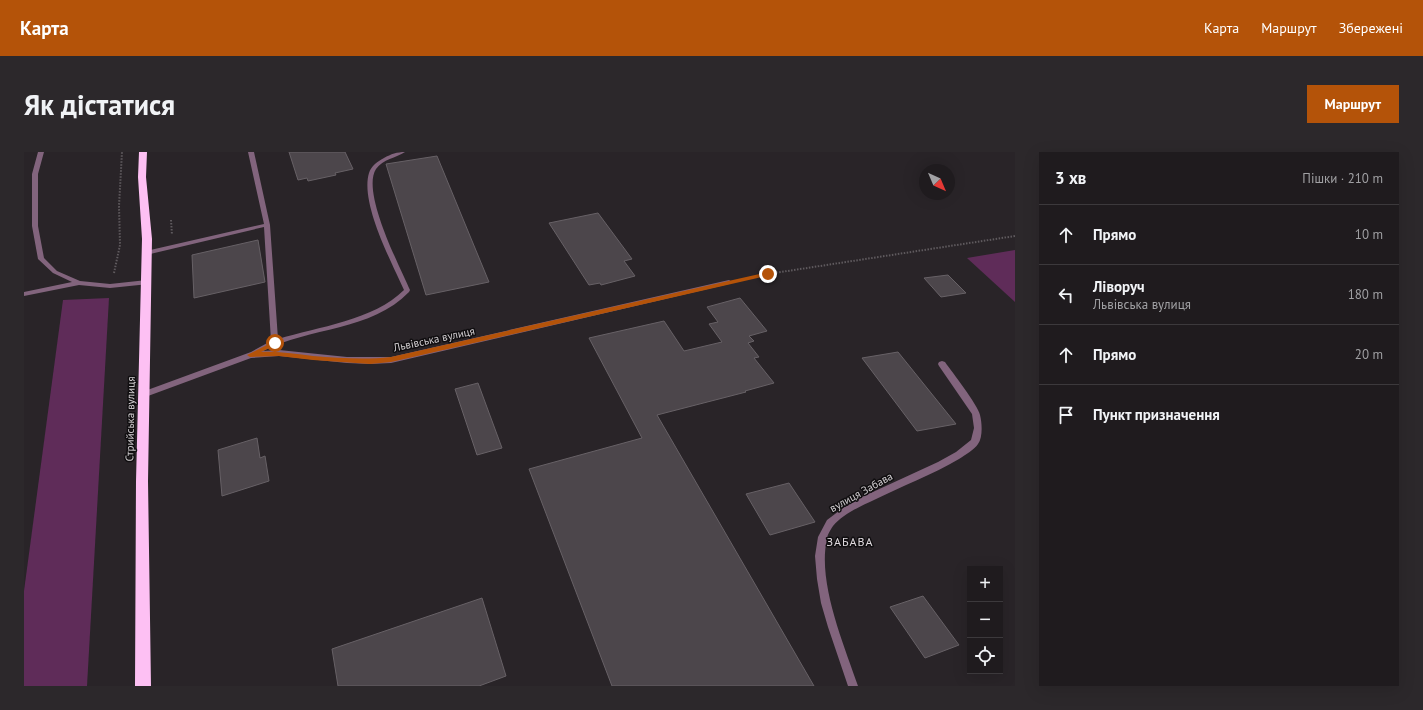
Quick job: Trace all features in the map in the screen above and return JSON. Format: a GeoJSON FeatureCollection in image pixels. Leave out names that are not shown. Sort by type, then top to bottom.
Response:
{"type":"FeatureCollection","features":[{"type":"Feature","properties":{"kind":"highway","name":"Стрийська вулиця"},"geometry":{"type":"LineString","coordinates":[[143,152],[142,177],[147,239],[142,481],[144,686]]}},
{"type":"Feature","properties":{"kind":"street"},"geometry":{"type":"LineString","coordinates":[[41,152],[35,174],[35,226],[41,258],[55,272],[79,283]]}},
{"type":"Feature","properties":{"kind":"street"},"geometry":{"type":"LineString","coordinates":[[251,152],[267,225],[275,343]]}},
{"type":"Feature","properties":{"kind":"street"},"geometry":{"type":"LineString","coordinates":[[250,355],[275,343],[359,318],[394,303],[403,297],[407,290],[378,221],[371,192],[372,172],[383,161],[402,152]]}},
{"type":"Feature","properties":{"kind":"street"},"geometry":{"type":"LineString","coordinates":[[146,253],[267,225]]}},
{"type":"Feature","properties":{"kind":"street"},"geometry":{"type":"LineString","coordinates":[[24,294],[79,283],[110,286],[147,282]]}},
{"type":"Feature","properties":{"kind":"street","name":"Львівська вулиця"},"geometry":{"type":"LineString","coordinates":[[144,394],[250,355],[279,354],[362,361],[391,360],[729,282]]}},
{"type":"Feature","properties":{"kind":"street","name":"вулиця Забава"},"geometry":{"type":"LineString","coordinates":[[853,686],[837,639],[823,589],[819,559],[820,539],[829,524],[844,512],[952,460],[976,442],[978,428],[976,413],[942,364]]}},
{"type":"Feature","properties":{"kind":"path"},"geometry":{"type":"LineString","coordinates":[[110,286],[120,245],[119,206],[122,152]]}},
{"type":"Feature","properties":{"kind":"path"},"geometry":{"type":"LineString","coordinates":[[729,282],[776,273],[1015,236]]}},
{"type":"Feature","properties":{"kind":"shaded area"},"geometry":{"type":"Polygon","coordinates":[[[1015,250],[1015,302],[967,258],[1015,250]]]}},
{"type":"Feature","properties":{"kind":"shaded area"},"geometry":{"type":"Polygon","coordinates":[[[109,298],[87,686],[24,686],[24,591],[63,300],[109,298]]]}},
{"type":"Feature","properties":{"kind":"building"},"geometry":{"type":"Polygon","coordinates":[[[289,152],[345,152],[353,169],[335,173],[336,175],[308,181],[307,178],[298,180],[289,152]]]}},
{"type":"Feature","properties":{"kind":"building"},"geometry":{"type":"Polygon","coordinates":[[[437,156],[489,282],[426,295],[386,164],[437,156]]]}},
{"type":"Feature","properties":{"kind":"building"},"geometry":{"type":"Polygon","coordinates":[[[598,213],[632,259],[624,261],[635,276],[601,285],[600,283],[589,285],[549,223],[598,213]]]}},
{"type":"Feature","properties":{"kind":"building"},"geometry":{"type":"Polygon","coordinates":[[[258,240],[265,282],[194,298],[192,255],[258,240]]]}},
{"type":"Feature","properties":{"kind":"building"},"geometry":{"type":"Polygon","coordinates":[[[948,275],[966,293],[941,297],[924,278],[948,275]]]}},
{"type":"Feature","properties":{"kind":"building"},"geometry":{"type":"Polygon","coordinates":[[[740,298],[767,331],[749,336],[754,341],[748,343],[759,357],[754,358],[774,383],[745,391],[746,392],[657,415],[814,686],[612,686],[529,469],[642,438],[589,338],[664,321],[684,351],[722,342],[709,324],[718,322],[707,307],[740,298]]]}},
{"type":"Feature","properties":{"kind":"building"},"geometry":{"type":"Polygon","coordinates":[[[898,352],[956,424],[917,431],[862,358],[898,352]]]}},
{"type":"Feature","properties":{"kind":"building"},"geometry":{"type":"Polygon","coordinates":[[[478,383],[502,448],[477,455],[455,389],[478,383]]]}},
{"type":"Feature","properties":{"kind":"building"},"geometry":{"type":"Polygon","coordinates":[[[257,438],[260,458],[265,456],[269,481],[222,496],[218,450],[257,438]]]}},
{"type":"Feature","properties":{"kind":"building"},"geometry":{"type":"Polygon","coordinates":[[[789,483],[815,522],[770,535],[746,494],[789,483]]]}},
{"type":"Feature","properties":{"kind":"building"},"geometry":{"type":"Polygon","coordinates":[[[923,596],[959,645],[925,658],[890,607],[923,596]]]}},
{"type":"Feature","properties":{"kind":"building"},"geometry":{"type":"Polygon","coordinates":[[[482,598],[506,676],[479,686],[338,686],[332,649],[482,598]]]}},
{"type":"Feature","properties":{"kind":"district","name":"ЗАБАВА"},"geometry":{"type":"Point","coordinates":[850,541]}},
{"type":"Feature","properties":{"kind":"route"},"geometry":{"type":"LineString","coordinates":[[275,343],[250,355],[279,354],[313,358],[370,361],[391,360],[768,274]]}}]}
